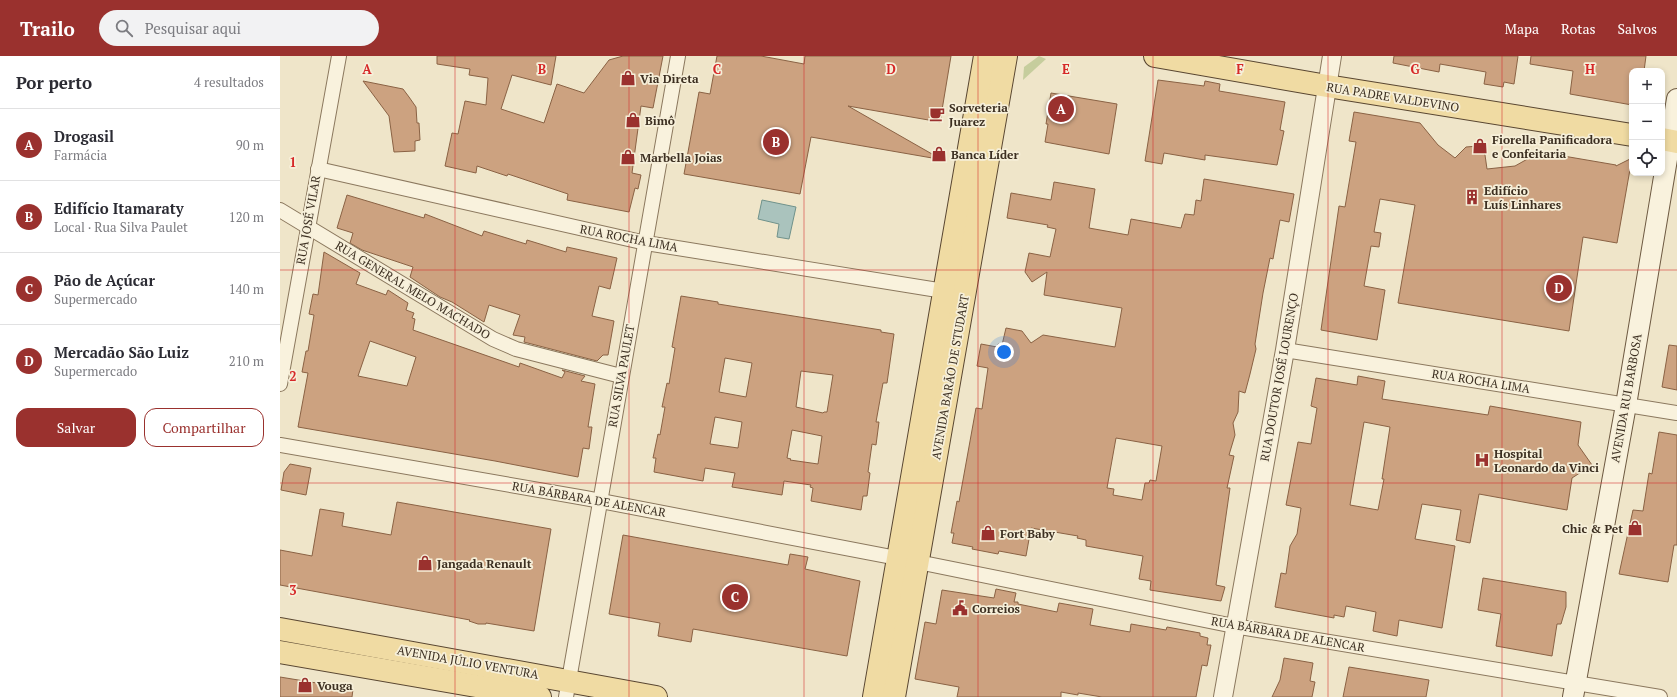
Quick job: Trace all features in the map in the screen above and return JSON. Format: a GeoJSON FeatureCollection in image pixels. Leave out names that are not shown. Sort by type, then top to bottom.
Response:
{"type":"FeatureCollection","features":[{"type":"Feature","properties":{"kind":"main road","name":"AVENIDA BARÃO DE STUDART"},"geometry":{"type":"LineString","coordinates":[[874,697],[985,56]]}},
{"type":"Feature","properties":{"kind":"main road","name":"AVENIDA BARÃO DE STUDART"},"geometry":{"type":"LineString","coordinates":[[894,697],[1006,56]]}},
{"type":"Feature","properties":{"kind":"main road","name":"RUA PADRE VALDEVINO"},"geometry":{"type":"LineString","coordinates":[[1155,56],[1327,86],[1629,135]]}},
{"type":"Feature","properties":{"kind":"main road","name":"AVENIDA RUI BARBOSA"},"geometry":{"type":"LineString","coordinates":[[1574,690],[1626,405],[1677,100]]}},
{"type":"Feature","properties":{"kind":"main road","name":"AVENIDA JÚLIO VENTURA"},"geometry":{"type":"LineString","coordinates":[[280,629],[567,689],[656,697]]}},
{"type":"Feature","properties":{"kind":"main road","name":"AVENIDA JÚLIO VENTURA"},"geometry":{"type":"LineString","coordinates":[[280,652],[540,697]]}},
{"type":"Feature","properties":{"kind":"street","name":"RUA JOSÉ VILAR"},"geometry":{"type":"LineString","coordinates":[[280,384],[307,226],[339,56]]}},
{"type":"Feature","properties":{"kind":"street","name":"RUA SILVA PAULET"},"geometry":{"type":"LineString","coordinates":[[567,689],[678,56]]}},
{"type":"Feature","properties":{"kind":"street","name":"RUA DOUTOR JOSÉ LOURENÇO"},"geometry":{"type":"LineString","coordinates":[[1223,697],[1234,626],[1285,350],[1332,56]]}},
{"type":"Feature","properties":{"kind":"street","name":"RUA ROCHA LIMA"},"geometry":{"type":"LineString","coordinates":[[318,168],[646,243],[944,291]]}},
{"type":"Feature","properties":{"kind":"street","name":"RUA GENERAL MELO MACHADO"},"geometry":{"type":"LineString","coordinates":[[280,210],[493,339],[516,349],[621,376]]}},
{"type":"Feature","properties":{"kind":"street","name":"RUA ROCHA LIMA"},"geometry":{"type":"LineString","coordinates":[[1285,350],[1677,413]]}},
{"type":"Feature","properties":{"kind":"street","name":"RUA BÁRBARA DE ALENCAR"},"geometry":{"type":"LineString","coordinates":[[280,445],[600,501],[897,558]]}},
{"type":"Feature","properties":{"kind":"street","name":"RUA BÁRBARA DE ALENCAR"},"geometry":{"type":"LineString","coordinates":[[918,562],[1234,626],[1574,690],[1660,697]]}},
{"type":"Feature","properties":{"kind":"green space"},"geometry":{"type":"Polygon","coordinates":[[[1039,56],[1046,59],[1023,80],[1024,67],[1039,56]]]}},
{"type":"Feature","properties":{"kind":"water"},"geometry":{"type":"Polygon","coordinates":[[[762,200],[796,207],[789,239],[777,237],[779,224],[758,219],[762,200]]]}},
{"type":"Feature","properties":{"kind":"building"},"geometry":{"type":"Polygon","coordinates":[[[437,56],[556,56],[551,85],[512,75],[501,109],[544,123],[557,84],[584,93],[609,60],[623,56],[663,56],[653,108],[641,106],[632,173],[641,175],[638,189],[635,188],[629,212],[567,200],[568,194],[508,174],[507,176],[477,166],[476,173],[445,166],[452,133],[458,134],[465,101],[486,105],[488,78],[469,75],[470,69],[437,64],[437,56]]]}},
{"type":"Feature","properties":{"kind":"building"},"geometry":{"type":"Polygon","coordinates":[[[717,56],[761,56],[804,64],[805,56],[951,56],[940,122],[848,106],[939,158],[811,137],[800,194],[684,174],[699,92],[710,94],[717,56]]]}},
{"type":"Feature","properties":{"kind":"building"},"geometry":{"type":"Polygon","coordinates":[[[1394,56],[1518,56],[1514,84],[1504,82],[1503,87],[1484,84],[1486,72],[1440,64],[1439,72],[1393,63],[1394,56]]]}},
{"type":"Feature","properties":{"kind":"building"},"geometry":{"type":"Polygon","coordinates":[[[1531,56],[1646,56],[1644,68],[1629,68],[1629,104],[1570,94],[1573,71],[1530,64],[1531,56]]]}},
{"type":"Feature","properties":{"kind":"building"},"geometry":{"type":"Polygon","coordinates":[[[1158,80],[1204,86],[1205,81],[1220,84],[1219,91],[1285,102],[1280,130],[1284,131],[1277,165],[1205,155],[1205,160],[1164,153],[1162,164],[1145,161],[1158,80]]]}},
{"type":"Feature","properties":{"kind":"building"},"geometry":{"type":"Polygon","coordinates":[[[363,81],[403,89],[409,97],[416,107],[417,123],[419,123],[420,140],[415,141],[415,151],[394,152],[389,116],[363,81]]]}},
{"type":"Feature","properties":{"kind":"building"},"geometry":{"type":"Polygon","coordinates":[[[1051,93],[1117,104],[1109,154],[1045,142],[1051,93]]]}},
{"type":"Feature","properties":{"kind":"building"},"geometry":{"type":"Polygon","coordinates":[[[1354,112],[1420,123],[1438,145],[1455,158],[1466,147],[1478,146],[1485,155],[1487,169],[1515,166],[1540,152],[1616,166],[1629,160],[1629,175],[1617,243],[1583,237],[1569,331],[1398,303],[1415,205],[1380,199],[1374,232],[1381,233],[1379,247],[1371,246],[1364,286],[1385,290],[1377,340],[1321,330],[1339,206],[1345,207],[1356,142],[1349,141],[1354,112]]]}},
{"type":"Feature","properties":{"kind":"building"},"geometry":{"type":"Polygon","coordinates":[[[1204,179],[1294,194],[1289,222],[1280,220],[1273,259],[1270,258],[1263,293],[1255,344],[1256,349],[1245,393],[1239,391],[1238,412],[1233,423],[1235,435],[1229,455],[1234,456],[1227,488],[1230,488],[1216,585],[1225,587],[1221,601],[1150,590],[1151,581],[1139,579],[1143,556],[1086,546],[1086,540],[1077,538],[1078,536],[1031,528],[1026,556],[999,551],[998,554],[952,543],[954,533],[951,533],[957,501],[959,502],[976,408],[982,409],[988,368],[977,366],[981,344],[997,347],[998,344],[1002,345],[1006,328],[1022,331],[1031,343],[1043,335],[1115,347],[1122,308],[1044,295],[1047,272],[1032,282],[1025,272],[1029,253],[1050,257],[1056,229],[1047,227],[1048,225],[1007,218],[1011,193],[1051,200],[1054,182],[1095,189],[1089,228],[1128,235],[1131,219],[1181,228],[1185,214],[1194,215],[1196,200],[1201,201],[1204,179]],[[1116,438],[1107,488],[1114,489],[1113,495],[1142,500],[1145,483],[1149,483],[1150,480],[1156,481],[1162,446],[1116,438]]]}},
{"type":"Feature","properties":{"kind":"building"},"geometry":{"type":"Polygon","coordinates":[[[347,195],[424,218],[425,214],[482,236],[484,231],[526,244],[527,240],[566,252],[567,247],[617,258],[610,289],[599,286],[592,316],[614,321],[608,355],[603,355],[597,361],[524,342],[525,337],[513,335],[520,315],[489,305],[484,322],[452,302],[440,297],[410,277],[413,267],[362,250],[350,243],[353,233],[337,228],[347,195]]]}},
{"type":"Feature","properties":{"kind":"building"},"geometry":{"type":"Polygon","coordinates":[[[324,252],[360,273],[356,284],[386,295],[388,290],[408,303],[406,310],[414,313],[412,318],[415,319],[413,330],[519,367],[520,363],[562,378],[565,372],[562,370],[585,376],[581,381],[595,384],[588,427],[592,427],[589,449],[583,448],[578,477],[298,427],[308,373],[302,372],[306,351],[308,351],[314,315],[309,314],[313,294],[318,295],[324,252]],[[370,341],[358,376],[407,386],[416,357],[370,341]]]}},
{"type":"Feature","properties":{"kind":"building"},"geometry":{"type":"Polygon","coordinates":[[[681,296],[718,302],[718,304],[881,330],[881,332],[894,334],[887,383],[883,383],[876,422],[879,422],[876,445],[872,444],[868,472],[870,473],[867,496],[863,496],[861,510],[811,501],[813,488],[810,487],[811,485],[784,481],[782,495],[732,487],[735,473],[705,468],[703,481],[654,472],[656,458],[653,458],[658,434],[660,435],[665,407],[662,407],[667,383],[669,384],[675,348],[672,347],[681,296]],[[725,358],[719,392],[746,397],[752,363],[725,358]],[[801,371],[796,407],[823,413],[827,412],[833,375],[801,371]],[[715,417],[710,444],[738,448],[742,422],[715,417]],[[792,430],[787,458],[791,459],[790,460],[818,464],[822,436],[792,430]]]}},
{"type":"Feature","properties":{"kind":"building"},"geometry":{"type":"Polygon","coordinates":[[[1669,345],[1677,346],[1677,390],[1662,387],[1669,345]]]}},
{"type":"Feature","properties":{"kind":"building"},"geometry":{"type":"Polygon","coordinates":[[[1358,376],[1385,381],[1382,399],[1488,415],[1490,406],[1581,422],[1578,445],[1592,465],[1572,478],[1567,510],[1479,494],[1470,543],[1456,540],[1461,510],[1422,504],[1415,539],[1455,546],[1442,628],[1399,620],[1397,636],[1373,631],[1376,612],[1346,606],[1344,617],[1334,615],[1334,618],[1275,607],[1281,573],[1286,574],[1290,546],[1297,534],[1301,508],[1286,505],[1298,442],[1311,444],[1317,408],[1311,406],[1316,378],[1357,385],[1358,376]],[[1364,422],[1350,505],[1378,510],[1384,479],[1382,479],[1390,427],[1364,422]]]}},
{"type":"Feature","properties":{"kind":"building"},"geometry":{"type":"Polygon","coordinates":[[[1659,432],[1677,435],[1677,545],[1674,545],[1668,582],[1619,574],[1633,510],[1643,511],[1649,473],[1652,474],[1659,432]]]}},
{"type":"Feature","properties":{"kind":"building"},"geometry":{"type":"Polygon","coordinates":[[[290,464],[311,468],[306,495],[281,490],[284,472],[290,464]]]}},
{"type":"Feature","properties":{"kind":"building"},"geometry":{"type":"Polygon","coordinates":[[[397,502],[551,529],[534,631],[486,623],[478,624],[469,621],[470,620],[280,585],[280,550],[312,556],[320,509],[344,513],[342,526],[391,535],[397,502]]]}},
{"type":"Feature","properties":{"kind":"building"},"geometry":{"type":"Polygon","coordinates":[[[623,535],[788,565],[790,554],[808,557],[805,569],[860,581],[847,656],[693,629],[691,642],[658,636],[660,623],[609,614],[623,535]]]}},
{"type":"Feature","properties":{"kind":"building"},"geometry":{"type":"Polygon","coordinates":[[[1483,578],[1566,592],[1566,607],[1561,624],[1557,624],[1552,656],[1496,646],[1501,614],[1478,610],[1483,578]]]}},
{"type":"Feature","properties":{"kind":"building"},"geometry":{"type":"Polygon","coordinates":[[[996,589],[1016,593],[1014,602],[1018,602],[1018,604],[1057,612],[1059,603],[1093,609],[1090,625],[1130,632],[1131,624],[1166,630],[1167,627],[1200,633],[1200,636],[1208,638],[1207,645],[1211,645],[1207,666],[1202,665],[1196,697],[1102,697],[1061,692],[1061,697],[957,697],[959,687],[915,679],[925,622],[936,624],[942,590],[994,598],[996,589]]]}},
{"type":"Feature","properties":{"kind":"building"},"geometry":{"type":"Polygon","coordinates":[[[1284,658],[1313,663],[1310,681],[1315,682],[1312,697],[1272,697],[1280,680],[1284,658]]]}},
{"type":"Feature","properties":{"kind":"building"},"geometry":{"type":"Polygon","coordinates":[[[1349,667],[1429,680],[1426,697],[1343,697],[1349,667]]]}},
{"type":"Feature","properties":{"kind":"building","name":"Vouga"},"geometry":{"type":"Polygon","coordinates":[[[280,677],[353,689],[352,697],[280,697],[280,677]]]}},
{"type":"Feature","properties":{"kind":"place","name":"Via Direta"},"geometry":{"type":"Point","coordinates":[628,78]}},
{"type":"Feature","properties":{"kind":"place","name":"Drogasil"},"geometry":{"type":"Point","coordinates":[1061,109]}},
{"type":"Feature","properties":{"kind":"place","name":"Sorveteria Juarez"},"geometry":{"type":"Point","coordinates":[937,114]}},
{"type":"Feature","properties":{"kind":"place","name":"Bimô"},"geometry":{"type":"Point","coordinates":[633,120]}},
{"type":"Feature","properties":{"kind":"place","name":"Edifício Itamaraty"},"geometry":{"type":"Point","coordinates":[776,142]}},
{"type":"Feature","properties":{"kind":"place","name":"Fiorella Panificadora e Confeitaria"},"geometry":{"type":"Point","coordinates":[1480,146]}},
{"type":"Feature","properties":{"kind":"place","name":"Banca Líder"},"geometry":{"type":"Point","coordinates":[939,154]}},
{"type":"Feature","properties":{"kind":"place","name":"Marbella Joias"},"geometry":{"type":"Point","coordinates":[628,157]}},
{"type":"Feature","properties":{"kind":"place","name":"Edifício Luís Linhares"},"geometry":{"type":"Point","coordinates":[1472,197]}},
{"type":"Feature","properties":{"kind":"place","name":"Mercadão São Luiz"},"geometry":{"type":"Point","coordinates":[1559,288]}},
{"type":"Feature","properties":{"kind":"place","name":"Hospital Leonardo da Vinci"},"geometry":{"type":"Point","coordinates":[1482,460]}},
{"type":"Feature","properties":{"kind":"place","name":"Chic & Pet"},"geometry":{"type":"Point","coordinates":[1635,528]}},
{"type":"Feature","properties":{"kind":"place","name":"Fort Baby"},"geometry":{"type":"Point","coordinates":[988,533]}},
{"type":"Feature","properties":{"kind":"place","name":"Jangada Renault"},"geometry":{"type":"Point","coordinates":[425,563]}},
{"type":"Feature","properties":{"kind":"place","name":"Pão de Açúcar"},"geometry":{"type":"Point","coordinates":[735,597]}},
{"type":"Feature","properties":{"kind":"place","name":"Correios"},"geometry":{"type":"Point","coordinates":[960,608]}},
{"type":"Feature","properties":{"kind":"place","name":"Vouga"},"geometry":{"type":"Point","coordinates":[305,685]}}]}
